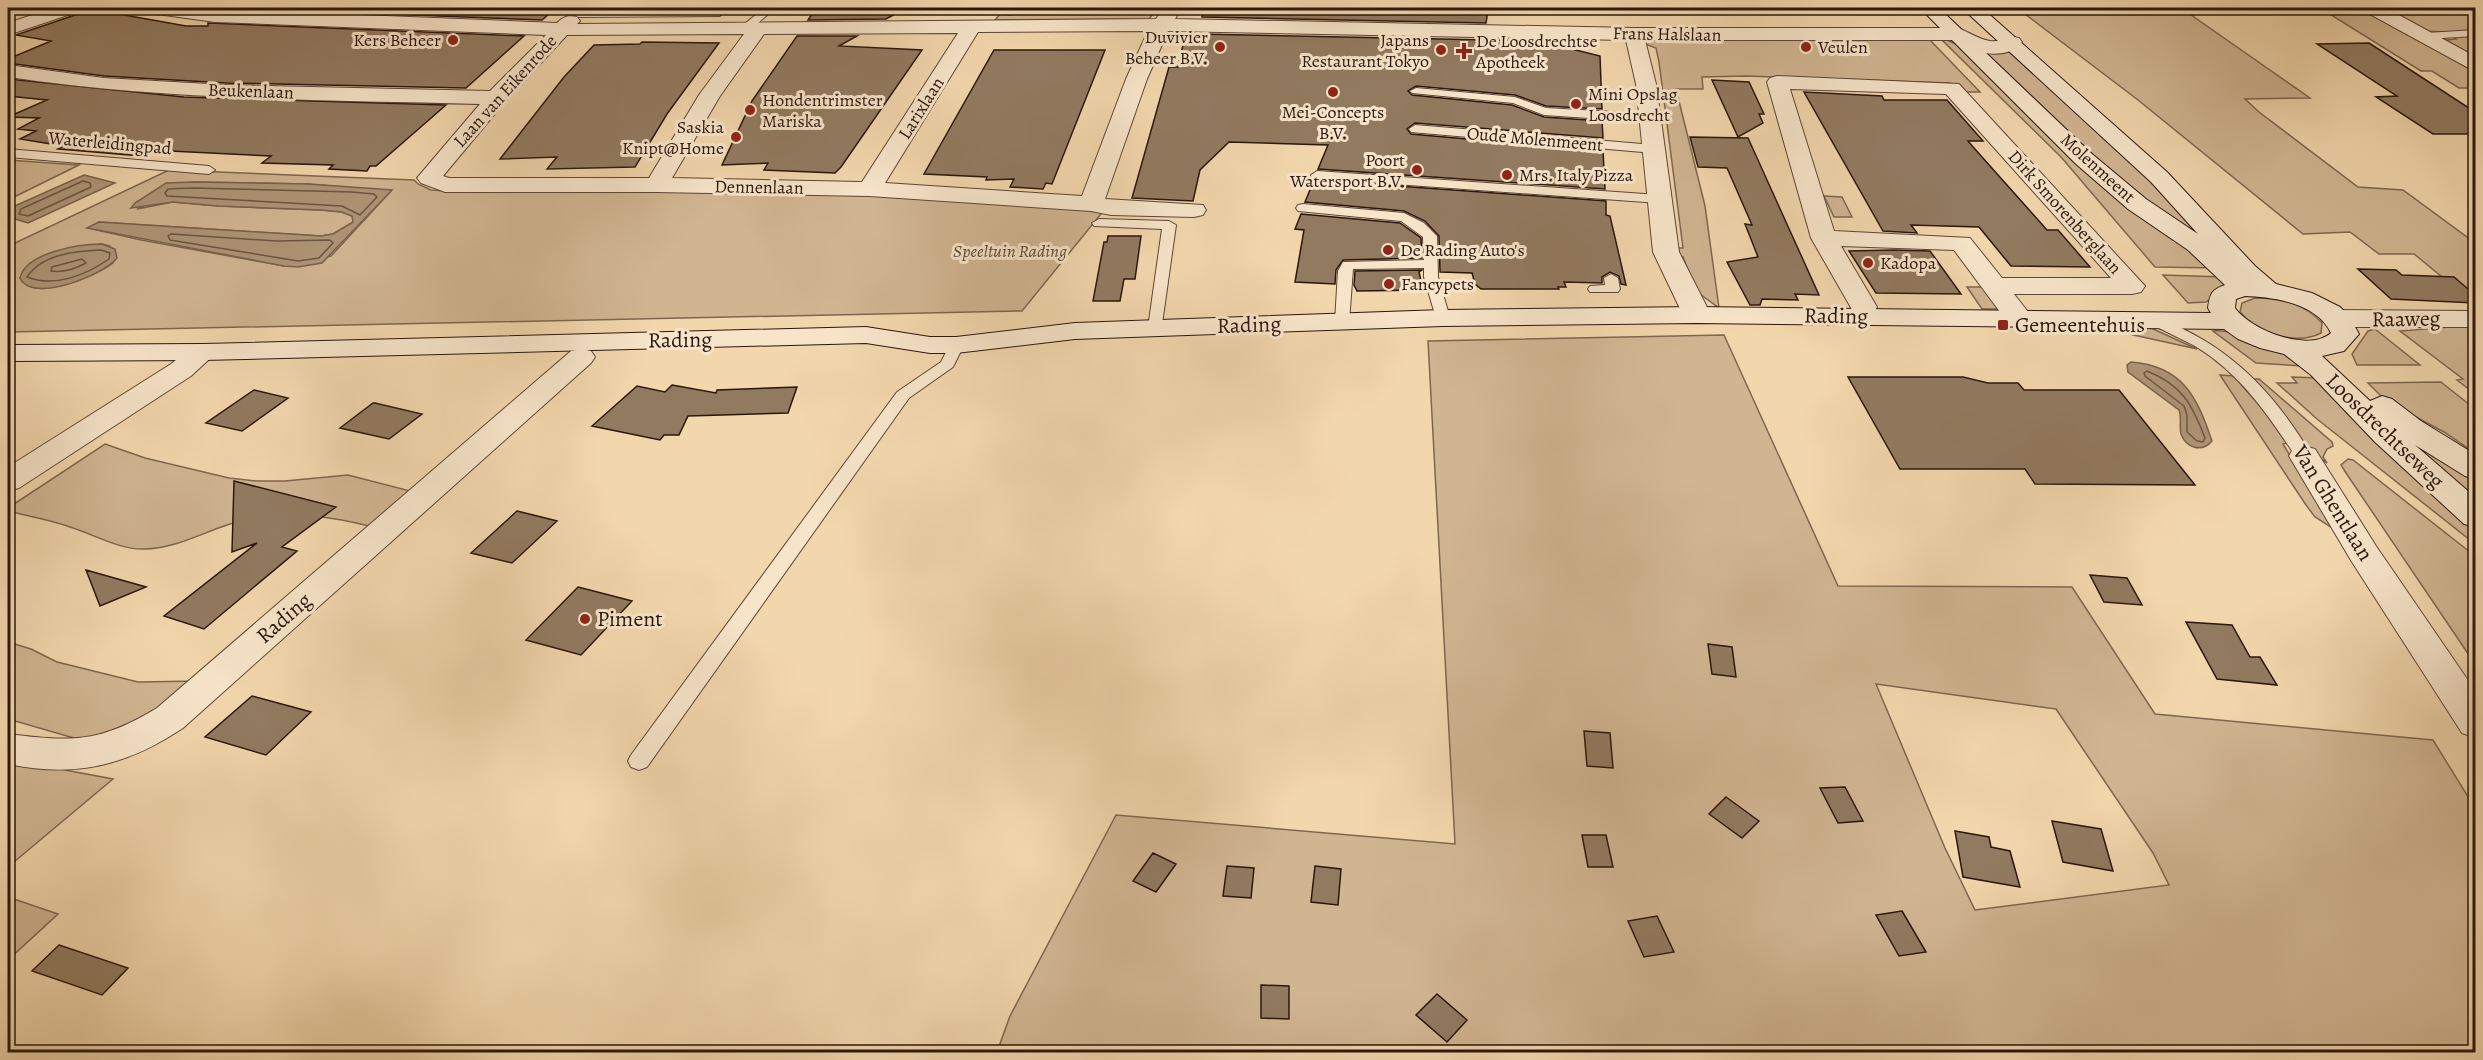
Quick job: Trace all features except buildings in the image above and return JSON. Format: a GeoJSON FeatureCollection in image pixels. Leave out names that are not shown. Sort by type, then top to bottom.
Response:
{"type":"FeatureCollection","features":[{"type":"Feature","properties":{"kind":"street"},"geometry":{"type":"LineString","coordinates":[[8,29],[70,8]]}},
{"type":"Feature","properties":{"kind":"street","name":"Frans Halslaan"},"geometry":{"type":"LineString","coordinates":[[157,8],[215,16],[560,30],[972,26],[1167,16],[1634,34],[1770,35],[1956,32]]}},
{"type":"Feature","properties":{"kind":"street","name":"Molenmeent"},"geometry":{"type":"LineString","coordinates":[[1929,8],[2084,159],[2137,204],[2197,244],[2255,289]]}},
{"type":"Feature","properties":{"kind":"street","name":"Molenmeent"},"geometry":{"type":"LineString","coordinates":[[1971,8],[2159,177],[2246,272],[2255,289]]}},
{"type":"Feature","properties":{"kind":"street"},"geometry":{"type":"LineString","coordinates":[[2373,8],[2426,36],[2475,66]]}},
{"type":"Feature","properties":{"kind":"street","name":"Laan van Eikenrode"},"geometry":{"type":"LineString","coordinates":[[429,178],[496,98],[581,11]]}},
{"type":"Feature","properties":{"kind":"street"},"geometry":{"type":"LineString","coordinates":[[1757,15],[1770,35]]}},
{"type":"Feature","properties":{"kind":"street"},"geometry":{"type":"LineString","coordinates":[[1095,213],[1136,79],[1167,16]]}},
{"type":"Feature","properties":{"kind":"street","name":"Larixlaan"},"geometry":{"type":"LineString","coordinates":[[869,189],[972,26]]}},
{"type":"Feature","properties":{"kind":"street"},"geometry":{"type":"LineString","coordinates":[[656,184],[752,29]]}},
{"type":"Feature","properties":{"kind":"street","name":"Molenmeent"},"geometry":{"type":"LineString","coordinates":[[1956,32],[1992,47],[2007,46],[2004,36]]}},
{"type":"Feature","properties":{"kind":"street"},"geometry":{"type":"LineString","coordinates":[[1634,34],[1646,84],[1666,252],[1697,315]]}},
{"type":"Feature","properties":{"kind":"street","name":"Beukenlaan"},"geometry":{"type":"LineString","coordinates":[[8,71],[104,84],[204,90],[496,98]]}},
{"type":"Feature","properties":{"kind":"street","name":"Dirk Smorenberglaan"},"geometry":{"type":"LineString","coordinates":[[1824,238],[1778,82],[1952,88],[2132,286],[1994,286]]}},
{"type":"Feature","properties":{"kind":"street","name":"Dennenlaan"},"geometry":{"type":"LineString","coordinates":[[429,178],[445,185],[656,184],[869,189],[1095,213],[1111,208],[1194,210]]}},
{"type":"Feature","properties":{"kind":"street"},"geometry":{"type":"LineString","coordinates":[[1824,238],[1961,243],[2019,318]]}},
{"type":"Feature","properties":{"kind":"street"},"geometry":{"type":"LineString","coordinates":[[1824,238],[1864,307]]}},
{"type":"Feature","properties":{"kind":"street"},"geometry":{"type":"LineString","coordinates":[[2255,289],[2309,301],[2336,318],[2343,326],[2345,334],[2342,341],[2307,348],[2251,334],[2230,321],[2220,309],[2219,302],[2231,291],[2255,289]]}},
{"type":"Feature","properties":{"kind":"street","name":"Rading"},"geometry":{"type":"LineString","coordinates":[[8,353],[203,352],[866,335],[930,345],[956,345],[1075,331],[1443,318],[1697,315],[2230,321]]}},
{"type":"Feature","properties":{"kind":"street","name":"Raaweg"},"geometry":{"type":"LineString","coordinates":[[2336,318],[2475,319]]}},
{"type":"Feature","properties":{"kind":"street","name":"Loosdrechtseweg"},"geometry":{"type":"LineString","coordinates":[[2307,348],[2410,428],[2475,469]]}},
{"type":"Feature","properties":{"kind":"street","name":"Loosdrechtseweg"},"geometry":{"type":"LineString","coordinates":[[2307,348],[2321,369],[2386,435],[2475,516]]}},
{"type":"Feature","properties":{"kind":"street"},"geometry":{"type":"LineString","coordinates":[[8,481],[181,370],[203,352]]}},
{"type":"Feature","properties":{"kind":"street","name":"Rading"},"geometry":{"type":"LineString","coordinates":[[8,749],[55,757],[92,754],[154,729],[170,718],[581,357]]}},
{"type":"Feature","properties":{"kind":"street","name":"Van Ghentlaan"},"geometry":{"type":"LineString","coordinates":[[2304,456],[2364,554],[2475,723]]}},
{"type":"Feature","properties":{"kind":"lane"},"geometry":{"type":"LineString","coordinates":[[752,29],[770,8]]}},
{"type":"Feature","properties":{"kind":"lane"},"geometry":{"type":"LineString","coordinates":[[581,11],[716,14]]}},
{"type":"Feature","properties":{"kind":"lane"},"geometry":{"type":"LineString","coordinates":[[2426,36],[2475,33]]}},
{"type":"Feature","properties":{"kind":"lane","name":"Oude Molenmeent"},"geometry":{"type":"LineString","coordinates":[[1416,91],[1515,100],[1544,111],[1650,118]]}},
{"type":"Feature","properties":{"kind":"lane","name":"Oude Molenmeent"},"geometry":{"type":"LineString","coordinates":[[1415,129],[1654,149]]}},
{"type":"Feature","properties":{"kind":"lane","name":"Waterleidingpad"},"geometry":{"type":"LineString","coordinates":[[8,153],[209,170]]}},
{"type":"Feature","properties":{"kind":"lane"},"geometry":{"type":"LineString","coordinates":[[1317,176],[1659,199]]}},
{"type":"Feature","properties":{"kind":"lane"},"geometry":{"type":"LineString","coordinates":[[1303,208],[1404,218],[1419,226],[1430,236],[1431,277],[1443,318]]}},
{"type":"Feature","properties":{"kind":"lane"},"geometry":{"type":"LineString","coordinates":[[1095,213],[1169,225],[1156,328]]}},
{"type":"Feature","properties":{"kind":"lane"},"geometry":{"type":"LineString","coordinates":[[1342,322],[1345,271],[1348,265],[1430,264]]}},
{"type":"Feature","properties":{"kind":"lane"},"geometry":{"type":"LineString","coordinates":[[1595,289],[1613,288],[1611,278]]}},
{"type":"Feature","properties":{"kind":"lane","name":"Van Ghentlaan"},"geometry":{"type":"LineString","coordinates":[[2154,320],[2200,344],[2237,371],[2263,399],[2304,456]]}},
{"type":"Feature","properties":{"kind":"lane"},"geometry":{"type":"LineString","coordinates":[[639,761],[903,395],[948,364],[956,345]]}},
{"type":"Feature","properties":{"kind":"green space"},"geometry":{"type":"Polygon","coordinates":[[[1017,8],[1157,8],[1149,19],[995,20],[1000,14],[1011,15],[1017,8]]]}},
{"type":"Feature","properties":{"kind":"green space"},"geometry":{"type":"Polygon","coordinates":[[[2017,8],[2181,8],[2310,98],[2245,99],[2259,112],[2358,187],[2403,190],[2475,243],[2475,304],[2414,254],[2379,254],[2350,232],[2303,234],[2138,100],[2017,8]]]}},
{"type":"Feature","properties":{"kind":"green space"},"geometry":{"type":"Polygon","coordinates":[[[2320,8],[2369,8],[2475,72],[2475,88],[2459,88],[2432,71],[2421,71],[2320,8]]]}},
{"type":"Feature","properties":{"kind":"green space"},"geometry":{"type":"Polygon","coordinates":[[[2380,8],[2475,8],[2475,58],[2446,40],[2456,39],[2443,32],[2422,31],[2380,8]]]}},
{"type":"Feature","properties":{"kind":"green space"},"geometry":{"type":"Polygon","coordinates":[[[1928,38],[1980,92],[1963,92],[1962,88],[1950,83],[1747,76],[1702,77],[1703,89],[1676,89],[1705,206],[1719,308],[1700,294],[1684,276],[1688,270],[1683,257],[1674,255],[1673,248],[1683,248],[1659,62],[1656,48],[1645,44],[1649,40],[1928,38]]]}},
{"type":"Feature","properties":{"kind":"green space"},"geometry":{"type":"Polygon","coordinates":[[[1945,39],[1962,47],[2217,268],[2155,267],[2061,157],[1942,40],[1945,39]]]}},
{"type":"Feature","properties":{"kind":"green space"},"geometry":{"type":"Polygon","coordinates":[[[1977,48],[2012,48],[2128,155],[2235,269],[2121,183],[1977,48]]]}},
{"type":"Feature","properties":{"kind":"green space"},"geometry":{"type":"Polygon","coordinates":[[[8,160],[79,165],[8,200],[8,160]]]}},
{"type":"Feature","properties":{"kind":"green space","name":"Speeltuin Rading"},"geometry":{"type":"Polygon","coordinates":[[[169,170],[414,180],[431,190],[448,191],[872,194],[1105,209],[1022,311],[8,332],[8,244],[11,245],[169,170]],[[193,182],[137,209],[173,202],[321,210],[342,212],[352,216],[354,222],[333,234],[321,236],[99,222],[88,228],[284,266],[331,256],[391,191],[308,184],[193,182]],[[102,244],[56,252],[38,261],[20,278],[27,285],[37,288],[50,288],[80,280],[113,263],[110,246],[102,244]]]}},
{"type":"Feature","properties":{"kind":"green space"},"geometry":{"type":"Polygon","coordinates":[[[1824,196],[1842,197],[1852,217],[1834,217],[1824,196]]]}},
{"type":"Feature","properties":{"kind":"green space"},"geometry":{"type":"Polygon","coordinates":[[[2163,275],[2224,277],[2225,288],[2206,302],[2188,303],[2163,275]]]}},
{"type":"Feature","properties":{"kind":"green space"},"geometry":{"type":"Polygon","coordinates":[[[1967,287],[1984,287],[2000,309],[1982,309],[1967,287]]]}},
{"type":"Feature","properties":{"kind":"green space"},"geometry":{"type":"Polygon","coordinates":[[[2255,298],[2292,303],[2308,311],[2322,323],[2321,333],[2311,337],[2289,338],[2256,326],[2240,312],[2242,303],[2255,298]]]}},
{"type":"Feature","properties":{"kind":"green space"},"geometry":{"type":"Polygon","coordinates":[[[2097,324],[2151,328],[2197,349],[2102,328],[2097,324]]]}},
{"type":"Feature","properties":{"kind":"green space"},"geometry":{"type":"Polygon","coordinates":[[[2475,325],[2475,394],[2457,380],[2463,379],[2400,331],[2475,325]]]}},
{"type":"Feature","properties":{"kind":"green space"},"geometry":{"type":"Polygon","coordinates":[[[2375,329],[2420,365],[2357,365],[2352,354],[2368,331],[2375,329]]]}},
{"type":"Feature","properties":{"kind":"green space"},"geometry":{"type":"Polygon","coordinates":[[[2213,331],[2224,331],[2248,337],[2303,366],[2256,363],[2213,331]]]}},
{"type":"Feature","properties":{"kind":"green space"},"geometry":{"type":"Polygon","coordinates":[[[1724,335],[1838,586],[2072,587],[2155,714],[2433,740],[2475,808],[2475,1052],[997,1052],[1010,1016],[1116,815],[1455,844],[1428,341],[1724,335]],[[1876,684],[1945,848],[1975,910],[2169,885],[2153,853],[2056,709],[1876,684]]]}},
{"type":"Feature","properties":{"kind":"green space"},"geometry":{"type":"Polygon","coordinates":[[[2220,375],[2234,376],[2266,413],[2287,443],[2283,444],[2334,529],[2315,517],[2306,505],[2220,375]]]}},
{"type":"Feature","properties":{"kind":"green space"},"geometry":{"type":"Polygon","coordinates":[[[2292,377],[2320,378],[2475,521],[2475,544],[2317,419],[2277,383],[2297,383],[2292,377]]]}},
{"type":"Feature","properties":{"kind":"green space"},"geometry":{"type":"Polygon","coordinates":[[[2254,379],[2259,379],[2332,442],[2333,446],[2327,449],[2323,457],[2327,463],[2298,436],[2254,379]]]}},
{"type":"Feature","properties":{"kind":"green space"},"geometry":{"type":"Polygon","coordinates":[[[2441,382],[2475,409],[2475,453],[2444,432],[2386,401],[2368,383],[2441,382]]]}},
{"type":"Feature","properties":{"kind":"green space"},"geometry":{"type":"Polygon","coordinates":[[[2390,422],[2475,477],[2475,500],[2390,422]]]}},
{"type":"Feature","properties":{"kind":"green space"},"geometry":{"type":"Polygon","coordinates":[[[105,444],[145,458],[229,478],[285,481],[348,475],[418,493],[376,528],[320,517],[264,516],[227,525],[176,544],[144,549],[126,547],[47,520],[8,511],[8,508],[105,444]]]}},
{"type":"Feature","properties":{"kind":"green space"},"geometry":{"type":"Polygon","coordinates":[[[2348,459],[2353,460],[2475,556],[2475,664],[2341,465],[2348,459]]]}},
{"type":"Feature","properties":{"kind":"green space"},"geometry":{"type":"Polygon","coordinates":[[[8,642],[31,649],[57,662],[138,682],[198,681],[158,715],[98,745],[8,719],[8,642]]]}},
{"type":"Feature","properties":{"kind":"green space"},"geometry":{"type":"Polygon","coordinates":[[[8,752],[65,770],[113,779],[8,867],[8,752]]]}},
{"type":"Feature","properties":{"kind":"green space"},"geometry":{"type":"Polygon","coordinates":[[[8,897],[58,914],[8,960],[8,897]]]}},
{"type":"Feature","properties":{"kind":"water"},"geometry":{"type":"Polygon","coordinates":[[[84,175],[115,183],[28,223],[8,217],[8,209],[84,175]]]}},
{"type":"Feature","properties":{"kind":"water"},"geometry":{"type":"Polygon","coordinates":[[[166,183],[308,184],[392,190],[322,263],[298,267],[87,228],[99,222],[321,236],[333,234],[353,222],[352,216],[342,212],[321,210],[173,202],[131,208],[166,183]]]}},
{"type":"Feature","properties":{"kind":"water"},"geometry":{"type":"Polygon","coordinates":[[[102,244],[115,249],[117,258],[110,265],[84,279],[53,288],[38,288],[27,285],[20,278],[24,269],[32,262],[55,251],[102,244]]]}},
{"type":"Feature","properties":{"kind":"water"},"geometry":{"type":"Polygon","coordinates":[[[2131,362],[2163,370],[2176,377],[2185,386],[2200,411],[2212,441],[2208,445],[2199,448],[2190,446],[2183,439],[2179,410],[2128,372],[2127,365],[2131,362]]]}},
{"type":"Feature","properties":{"kind":"place","name":"Kers Beheer"},"geometry":{"type":"Point","coordinates":[453,40]}},
{"type":"Feature","properties":{"kind":"place","name":"Duvivier Beheer B.V."},"geometry":{"type":"Point","coordinates":[1220,47]}},
{"type":"Feature","properties":{"kind":"place","name":"Veulen"},"geometry":{"type":"Point","coordinates":[1806,47]}},
{"type":"Feature","properties":{"kind":"place","name":"Japans Restaurant Tokyo"},"geometry":{"type":"Point","coordinates":[1441,50]}},
{"type":"Feature","properties":{"kind":"place","name":"De Loosdrechtse Apotheek"},"geometry":{"type":"Point","coordinates":[1464,51]}},
{"type":"Feature","properties":{"kind":"place","name":"Mei-Concepts B.V."},"geometry":{"type":"Point","coordinates":[1333,92]}},
{"type":"Feature","properties":{"kind":"place","name":"Mini Opslag Loosdrecht"},"geometry":{"type":"Point","coordinates":[1576,104]}},
{"type":"Feature","properties":{"kind":"place","name":"Hondentrimster Mariska"},"geometry":{"type":"Point","coordinates":[750,110]}},
{"type":"Feature","properties":{"kind":"place","name":"Saskia Knipt@Home"},"geometry":{"type":"Point","coordinates":[736,137]}},
{"type":"Feature","properties":{"kind":"place","name":"Poort Watersport B.V."},"geometry":{"type":"Point","coordinates":[1417,170]}},
{"type":"Feature","properties":{"kind":"place","name":"Mrs. Italy Pizza"},"geometry":{"type":"Point","coordinates":[1507,175]}},
{"type":"Feature","properties":{"kind":"place","name":"De Rading Auto's"},"geometry":{"type":"Point","coordinates":[1388,250]}},
{"type":"Feature","properties":{"kind":"place","name":"Kadopa"},"geometry":{"type":"Point","coordinates":[1868,263]}},
{"type":"Feature","properties":{"kind":"place","name":"Fancypets"},"geometry":{"type":"Point","coordinates":[1389,284]}},
{"type":"Feature","properties":{"kind":"place","name":"Gemeentehuis"},"geometry":{"type":"Point","coordinates":[2003,325]}},
{"type":"Feature","properties":{"kind":"place","name":"Piment"},"geometry":{"type":"Point","coordinates":[585,619]}}]}
